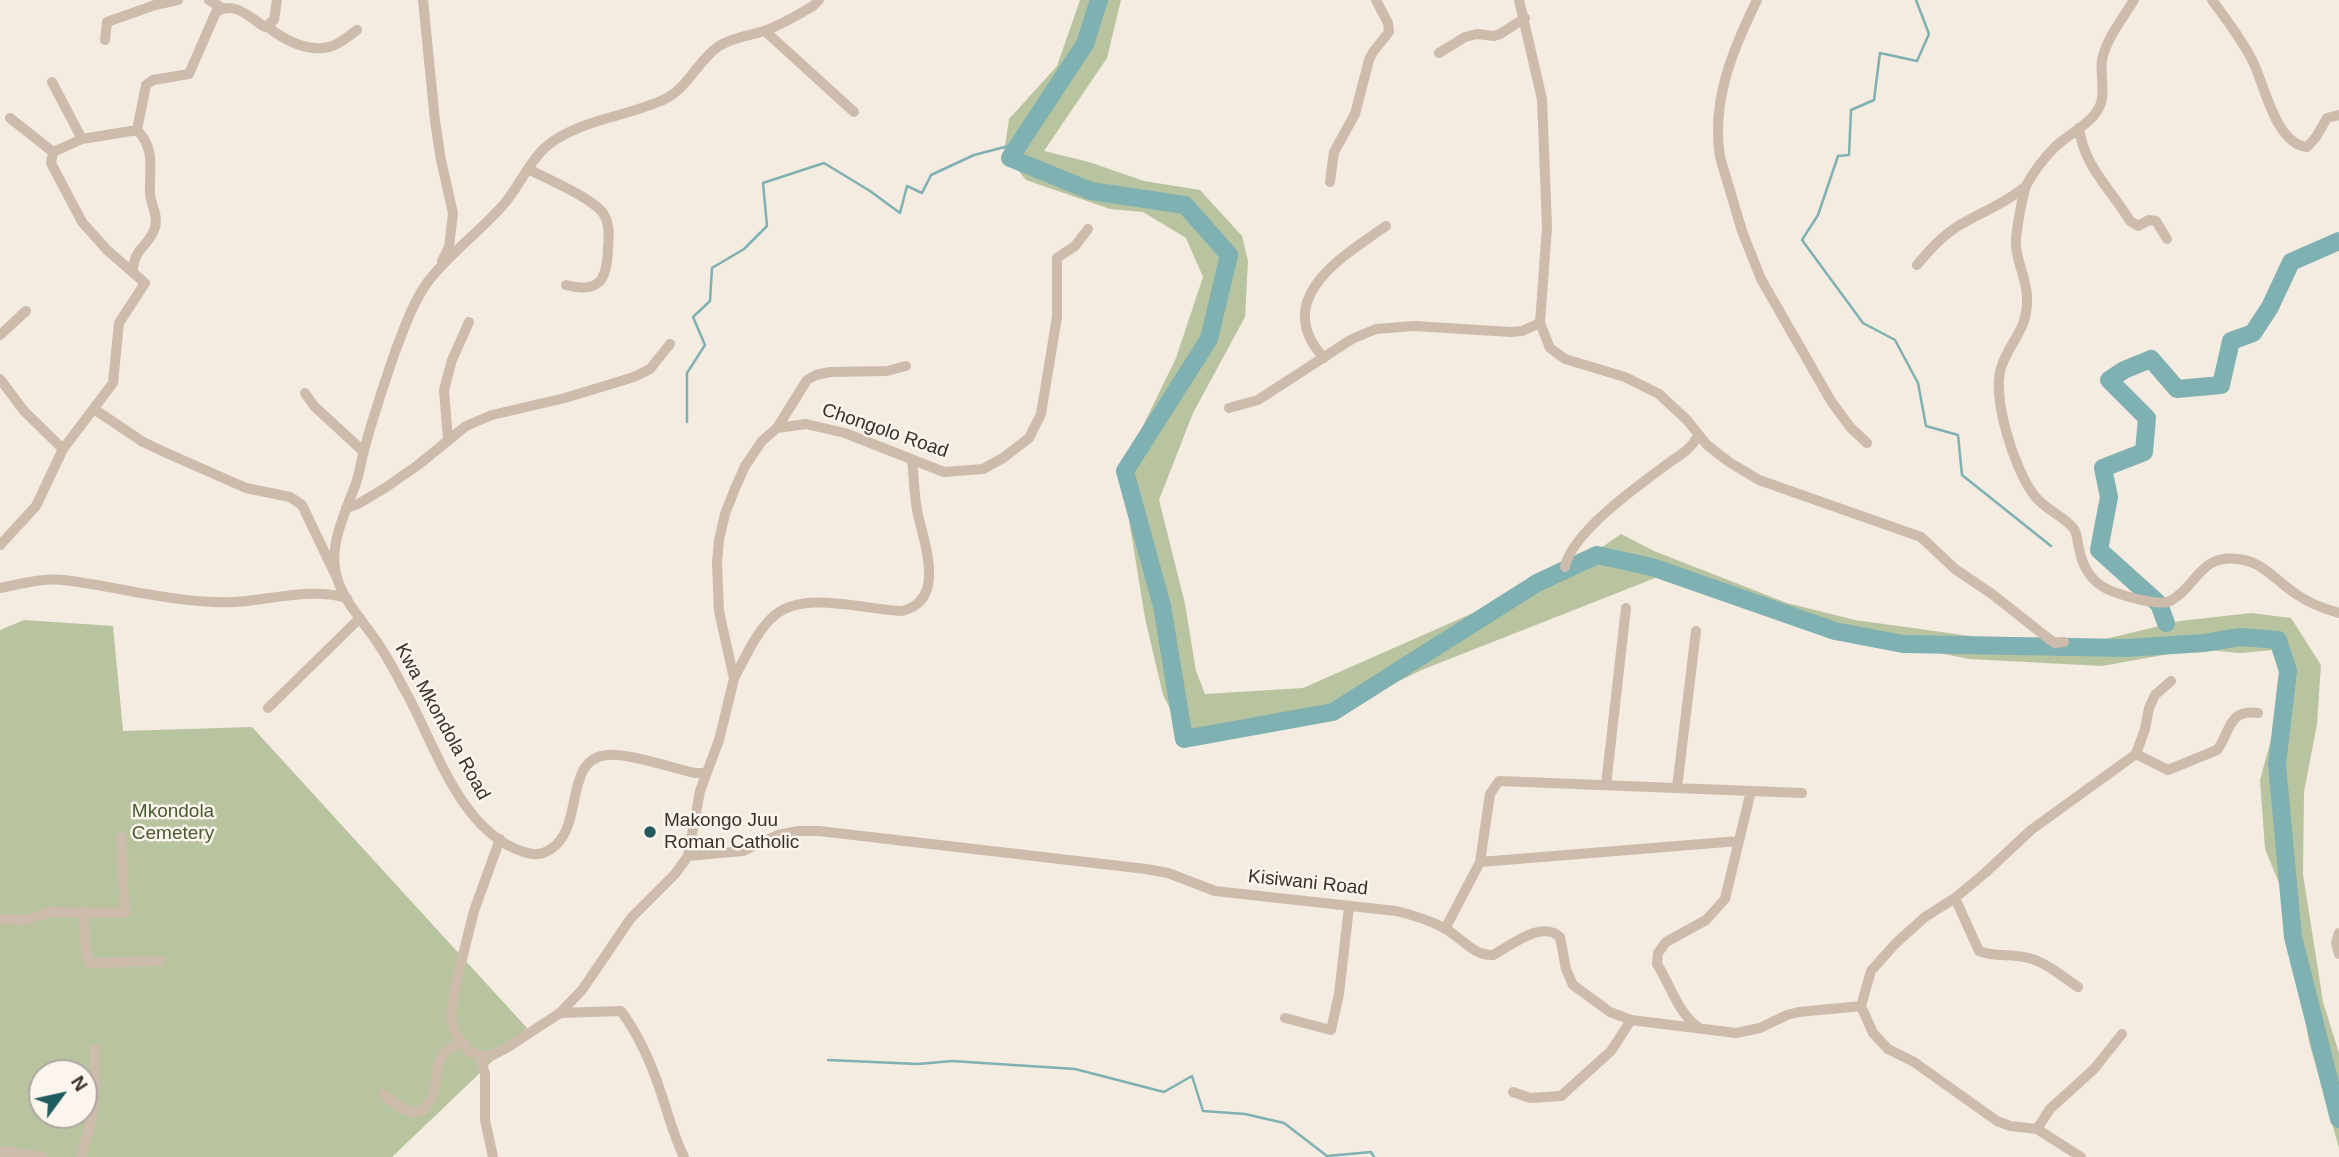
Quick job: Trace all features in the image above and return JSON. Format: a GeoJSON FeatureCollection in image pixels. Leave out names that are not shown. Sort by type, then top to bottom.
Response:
{"type":"FeatureCollection","features":[{"type":"Feature","properties":{"kind":"street"},"geometry":{"type":"LineString","coordinates":[[105,40],[107,22],[178,0]]}},
{"type":"Feature","properties":{"kind":"street"},"geometry":{"type":"LineString","coordinates":[[209,0],[222,8],[235,8],[245,12],[294,44],[325,48],[339,43],[357,30]]}},
{"type":"Feature","properties":{"kind":"street"},"geometry":{"type":"LineString","coordinates":[[268,27],[274,20],[277,0]]}},
{"type":"Feature","properties":{"kind":"street"},"geometry":{"type":"LineString","coordinates":[[423,0],[435,121],[453,213],[449,247],[439,268]]}},
{"type":"Feature","properties":{"kind":"street"},"geometry":{"type":"LineString","coordinates":[[336,577],[336,539],[355,488],[370,427],[405,327],[424,286],[439,268],[499,209],[534,159],[554,141],[591,122],[666,99],[678,90],[714,49],[729,40],[765,31],[813,6],[819,0]]}},
{"type":"Feature","properties":{"kind":"street"},"geometry":{"type":"LineString","coordinates":[[1330,182],[1334,152],[1355,114],[1369,60],[1389,32],[1388,23],[1376,0]]}},
{"type":"Feature","properties":{"kind":"street"},"geometry":{"type":"LineString","coordinates":[[1519,0],[1539,80],[1544,121],[1547,227],[1540,323],[1545,338],[1557,354],[1565,359],[1625,377],[1659,394],[1718,454],[1759,480],[1921,537],[1955,569],[2049,639],[2055,643],[2064,642]]}},
{"type":"Feature","properties":{"kind":"street"},"geometry":{"type":"LineString","coordinates":[[1757,0],[1719,97],[1720,157],[1742,232],[1761,279],[1830,401],[1850,427],[1867,443]]}},
{"type":"Feature","properties":{"kind":"street"},"geometry":{"type":"LineString","coordinates":[[1917,265],[1934,244],[1951,231],[2005,202],[2026,186],[2056,146],[2101,104],[2102,58],[2134,0]]}},
{"type":"Feature","properties":{"kind":"street"},"geometry":{"type":"LineString","coordinates":[[2212,0],[2253,62],[2270,106],[2289,139],[2307,147],[2327,118],[2339,116]]}},
{"type":"Feature","properties":{"kind":"street"},"geometry":{"type":"LineString","coordinates":[[137,130],[146,85],[153,80],[189,75],[211,22],[216,12],[222,8]]}},
{"type":"Feature","properties":{"kind":"street"},"geometry":{"type":"LineString","coordinates":[[1439,53],[1465,37],[1500,34],[1525,18]]}},
{"type":"Feature","properties":{"kind":"street"},"geometry":{"type":"LineString","coordinates":[[765,31],[854,112]]}},
{"type":"Feature","properties":{"kind":"street"},"geometry":{"type":"LineString","coordinates":[[52,82],[82,139]]}},
{"type":"Feature","properties":{"kind":"street"},"geometry":{"type":"LineString","coordinates":[[10,118],[53,152]]}},
{"type":"Feature","properties":{"kind":"street"},"geometry":{"type":"LineString","coordinates":[[2078,128],[2088,161],[2130,221],[2138,226],[2149,220],[2156,221],[2167,239]]}},
{"type":"Feature","properties":{"kind":"street"},"geometry":{"type":"LineString","coordinates":[[53,152],[82,139],[137,130]]}},
{"type":"Feature","properties":{"kind":"street"},"geometry":{"type":"LineString","coordinates":[[133,272],[135,256],[153,232],[156,219],[150,193],[151,160],[143,136],[137,130]]}},
{"type":"Feature","properties":{"kind":"street"},"geometry":{"type":"LineString","coordinates":[[0,545],[36,506],[63,449],[113,383],[119,323],[145,282],[107,250],[82,222],[51,163],[53,152]]}},
{"type":"Feature","properties":{"kind":"street"},"geometry":{"type":"LineString","coordinates":[[528,169],[597,207],[607,220],[608,267],[602,280],[592,287],[566,285]]}},
{"type":"Feature","properties":{"kind":"street"},"geometry":{"type":"LineString","coordinates":[[2026,186],[2018,220],[2016,247],[2027,295],[2026,313],[2022,331],[2000,368],[2003,418],[2010,449],[2034,495],[2076,531],[2083,566],[2095,581],[2109,590],[2160,604],[2169,602],[2198,572],[2216,560],[2237,559],[2256,563],[2294,593],[2309,602],[2339,613]]}},
{"type":"Feature","properties":{"kind":"street"},"geometry":{"type":"LineString","coordinates":[[1324,358],[1312,344],[1306,330],[1306,310],[1312,290],[1337,260],[1386,226]]}},
{"type":"Feature","properties":{"kind":"street","name":"Chongolo Road"},"geometry":{"type":"LineString","coordinates":[[777,428],[806,424],[824,427],[944,472],[983,469],[1003,457],[1028,438],[1041,414],[1057,312],[1057,258],[1075,246],[1088,229]]}},
{"type":"Feature","properties":{"kind":"street"},"geometry":{"type":"LineString","coordinates":[[0,335],[26,311]]}},
{"type":"Feature","properties":{"kind":"street"},"geometry":{"type":"LineString","coordinates":[[447,439],[444,390],[452,360],[469,321]]}},
{"type":"Feature","properties":{"kind":"street"},"geometry":{"type":"LineString","coordinates":[[1229,408],[1258,400],[1352,339],[1376,329],[1390,326],[1511,332],[1522,331],[1540,323]]}},
{"type":"Feature","properties":{"kind":"street"},"geometry":{"type":"LineString","coordinates":[[346,508],[385,488],[466,426],[492,415],[565,398],[634,377],[650,369],[670,344]]}},
{"type":"Feature","properties":{"kind":"street"},"geometry":{"type":"LineString","coordinates":[[734,679],[719,611],[717,563],[725,514],[746,466],[762,442],[777,428],[807,380],[830,372],[887,371],[906,366]]}},
{"type":"Feature","properties":{"kind":"street"},"geometry":{"type":"LineString","coordinates":[[0,379],[24,411],[63,449]]}},
{"type":"Feature","properties":{"kind":"street"},"geometry":{"type":"LineString","coordinates":[[305,393],[324,417],[364,452]]}},
{"type":"Feature","properties":{"kind":"street","name":"Kwa Mkondola Road"},"geometry":{"type":"LineString","coordinates":[[94,409],[162,451],[238,485],[290,498],[302,505],[347,598],[395,673],[453,785],[487,831],[500,839],[534,854],[543,854],[558,844],[568,830],[584,768],[594,758],[607,755],[624,756],[695,773],[706,773]]}},
{"type":"Feature","properties":{"kind":"street"},"geometry":{"type":"LineString","coordinates":[[1565,566],[1573,549],[1597,522],[1634,488],[1686,452],[1698,436]]}},
{"type":"Feature","properties":{"kind":"street"},"geometry":{"type":"LineString","coordinates":[[500,839],[474,911],[456,983],[451,1017],[461,1041],[470,1052],[480,1056],[492,1055],[509,1047],[560,1013],[582,990],[631,918],[676,874],[688,856],[695,810],[719,740],[734,679],[773,616],[788,606],[806,602],[902,611],[910,609],[925,597],[929,567],[917,508],[912,460]]}},
{"type":"Feature","properties":{"kind":"street"},"geometry":{"type":"LineString","coordinates":[[0,588],[42,580],[63,580],[171,599],[204,602],[326,593],[347,598]]}},
{"type":"Feature","properties":{"kind":"street"},"geometry":{"type":"LineString","coordinates":[[1606,785],[1626,608]]}},
{"type":"Feature","properties":{"kind":"street"},"geometry":{"type":"LineString","coordinates":[[268,708],[360,618]]}},
{"type":"Feature","properties":{"kind":"street"},"geometry":{"type":"LineString","coordinates":[[1677,788],[1696,631]]}},
{"type":"Feature","properties":{"kind":"street"},"geometry":{"type":"LineString","coordinates":[[2081,1157],[2037,1129],[2010,1126],[1997,1121],[1914,1062],[1888,1049],[1873,1033],[1861,1006],[1871,971],[1881,958],[1925,917],[1955,898],[2031,830],[2136,754],[2155,695],[2171,681]]}},
{"type":"Feature","properties":{"kind":"street"},"geometry":{"type":"LineString","coordinates":[[2136,754],[2168,770],[2217,750],[2232,722],[2247,712],[2258,713]]}},
{"type":"Feature","properties":{"kind":"street"},"geometry":{"type":"LineString","coordinates":[[1445,929],[1480,862],[1490,794],[1499,781],[1802,793]]}},
{"type":"Feature","properties":{"kind":"street"},"geometry":{"type":"LineString","coordinates":[[1705,1031],[1688,1020],[1657,964],[1658,953],[1667,942],[1706,920],[1725,899],[1751,791]]}},
{"type":"Feature","properties":{"kind":"street","name":"Kisiwani Road"},"geometry":{"type":"LineString","coordinates":[[688,856],[743,851],[778,835],[798,831],[836,831],[890,841],[1146,869],[1168,873],[1215,891],[1396,911],[1423,918],[1445,929],[1474,950],[1488,955],[1493,955],[1539,931],[1556,933],[1562,941],[1566,969],[1573,985],[1610,1012],[1631,1020],[1669,1023],[1705,1031],[1747,1032],[1799,1013],[1861,1006]]}},
{"type":"Feature","properties":{"kind":"street"},"geometry":{"type":"LineString","coordinates":[[0,919],[26,920],[42,913],[83,911],[125,913],[121,837]]}},
{"type":"Feature","properties":{"kind":"street"},"geometry":{"type":"LineString","coordinates":[[1480,862],[1739,841]]}},
{"type":"Feature","properties":{"kind":"street"},"geometry":{"type":"LineString","coordinates":[[1955,898],[1979,951],[2025,957],[2039,962],[2078,987]]}},
{"type":"Feature","properties":{"kind":"street"},"geometry":{"type":"LineString","coordinates":[[1285,1018],[1331,1030],[1339,994],[1349,906]]}},
{"type":"Feature","properties":{"kind":"street"},"geometry":{"type":"LineString","coordinates":[[83,911],[87,959],[90,964],[161,961]]}},
{"type":"Feature","properties":{"kind":"street"},"geometry":{"type":"LineString","coordinates":[[2339,933],[2336,943],[2339,954]]}},
{"type":"Feature","properties":{"kind":"street"},"geometry":{"type":"LineString","coordinates":[[560,1013],[586,1014],[615,1009],[621,1011],[646,1055],[684,1157]]}},
{"type":"Feature","properties":{"kind":"street"},"geometry":{"type":"LineString","coordinates":[[1513,1092],[1530,1098],[1561,1096],[1611,1051],[1631,1020]]}},
{"type":"Feature","properties":{"kind":"street"},"geometry":{"type":"LineString","coordinates":[[2037,1129],[2050,1109],[2094,1069],[2122,1034]]}},
{"type":"Feature","properties":{"kind":"street"},"geometry":{"type":"LineString","coordinates":[[383,1094],[402,1111],[425,1110],[433,1094],[443,1055],[461,1041]]}},
{"type":"Feature","properties":{"kind":"street"},"geometry":{"type":"LineString","coordinates":[[81,1157],[92,1117],[96,1049]]}},
{"type":"Feature","properties":{"kind":"street"},"geometry":{"type":"LineString","coordinates":[[480,1056],[485,1074],[485,1120],[493,1157]]}},
{"type":"Feature","properties":{"kind":"street"},"geometry":{"type":"LineString","coordinates":[[0,1141],[3,1152],[43,1157]]}},
{"type":"Feature","properties":{"kind":"green space"},"geometry":{"type":"Polygon","coordinates":[[[1080,0],[1121,0],[1107,58],[1044,151],[1089,162],[1144,181],[1200,190],[1242,236],[1248,261],[1245,317],[1193,413],[1159,500],[1185,604],[1196,671],[1205,694],[1303,688],[1566,572],[1621,534],[1654,551],[1787,603],[1855,620],[2064,649],[2180,621],[2251,613],[2291,618],[2321,665],[2317,724],[2304,792],[2303,874],[2323,1002],[2339,1053],[2339,1148],[2309,1042],[2286,900],[2265,849],[2260,780],[2287,681],[2284,649],[2240,653],[2197,649],[2102,666],[1969,659],[1864,638],[1793,617],[1673,571],[1424,669],[1330,714],[1188,743],[1163,695],[1145,618],[1121,471],[1176,358],[1203,277],[1186,238],[1143,212],[1110,209],[1026,180],[1004,153],[1009,119],[1057,66],[1080,0]]]}},
{"type":"Feature","properties":{"kind":"green space","name":"Mkondola Cemetery"},"geometry":{"type":"Polygon","coordinates":[[[24,620],[113,626],[123,731],[252,727],[527,1028],[392,1157],[0,1157],[0,630],[24,620]]]}},
{"type":"Feature","properties":{"kind":"waterway"},"geometry":{"type":"LineString","coordinates":[[1099,0],[1085,44],[1010,158],[1091,191],[1185,205],[1229,255],[1209,339],[1125,471],[1162,606],[1184,739],[1333,712],[1537,583],[1597,555],[1652,567],[1835,631],[1903,644],[2127,648],[2204,643],[2240,637],[2278,640],[2288,671],[2277,765],[2293,937],[2339,1119]]}},
{"type":"Feature","properties":{"kind":"waterway"},"geometry":{"type":"LineString","coordinates":[[1916,0],[1929,34],[1917,61],[1880,53],[1874,100],[1851,110],[1849,155],[1838,156],[1818,215],[1802,240],[1863,323],[1895,340],[1918,383],[1926,426],[1958,435],[1962,475],[2051,546]]}},
{"type":"Feature","properties":{"kind":"waterway"},"geometry":{"type":"LineString","coordinates":[[687,422],[687,373],[705,345],[693,317],[710,301],[712,268],[744,249],[767,226],[763,183],[824,163],[900,213],[907,186],[922,193],[931,175],[974,155],[1020,143]]}},
{"type":"Feature","properties":{"kind":"waterway"},"geometry":{"type":"LineString","coordinates":[[2166,623],[2159,604],[2099,550],[2109,497],[2103,468],[2144,452],[2147,418],[2109,380],[2124,370],[2151,359],[2177,389],[2221,385],[2231,341],[2253,333],[2270,307],[2291,262],[2339,241]]}},
{"type":"Feature","properties":{"kind":"waterway"},"geometry":{"type":"LineString","coordinates":[[828,1060],[918,1064],[952,1061],[1075,1069],[1164,1092],[1192,1076],[1203,1111],[1245,1114],[1284,1123],[1327,1156],[1371,1152],[1374,1157]]}},
{"type":"Feature","properties":{"kind":"place","name":"Makongo Juu Roman Catholic"},"geometry":{"type":"Point","coordinates":[650,832]}}]}
